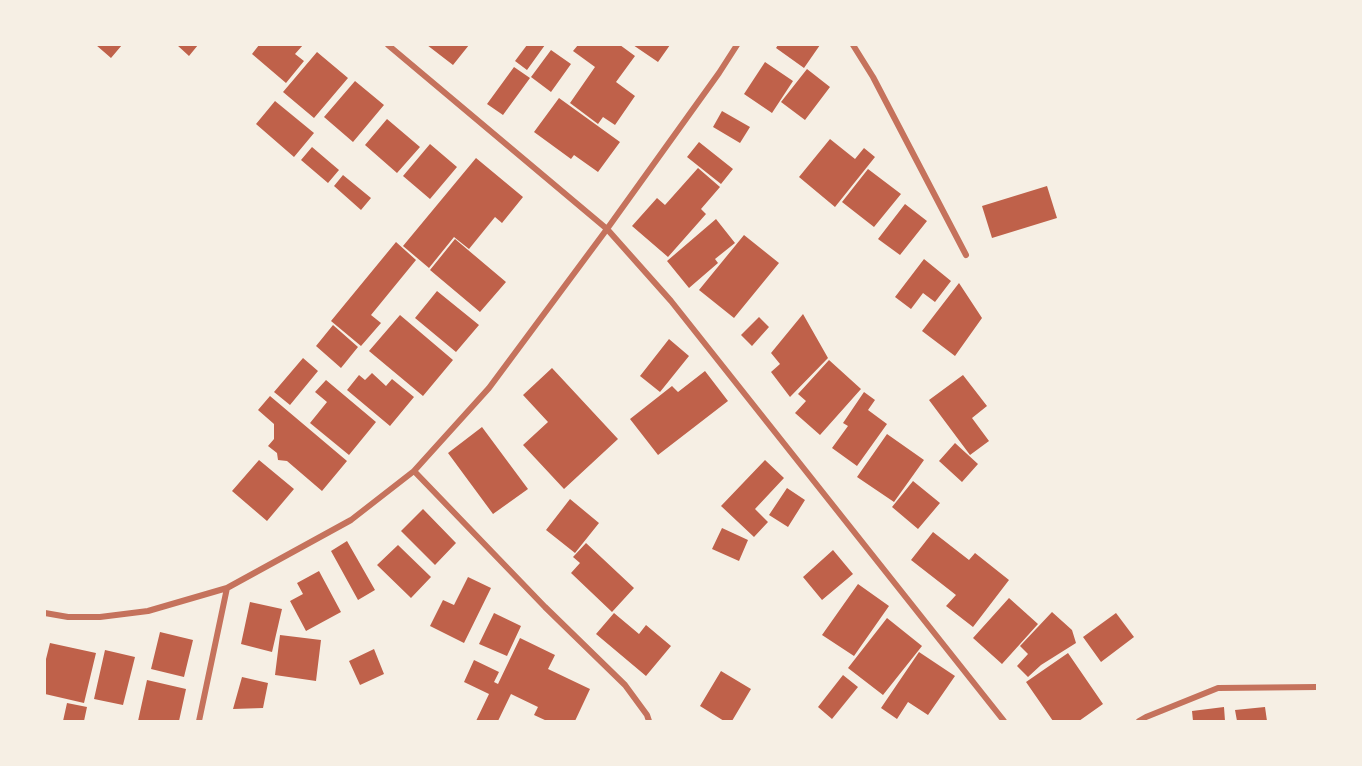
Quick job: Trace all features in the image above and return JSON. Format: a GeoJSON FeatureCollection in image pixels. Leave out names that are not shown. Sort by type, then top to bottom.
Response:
{"type":"FeatureCollection","features":[{"type":"Feature","properties":{"kind":"street"},"geometry":{"type":"LineString","coordinates":[[388,45],[607,229],[671,301],[1004,721]]}},
{"type":"Feature","properties":{"kind":"street"},"geometry":{"type":"LineString","coordinates":[[45,613],[100,618],[148,611],[227,588],[351,520],[414,471],[489,388],[607,229],[737,45]]}},
{"type":"Feature","properties":{"kind":"street"},"geometry":{"type":"LineString","coordinates":[[853,45],[873,77],[966,255]]}},
{"type":"Feature","properties":{"kind":"street"},"geometry":{"type":"LineString","coordinates":[[414,471],[545,607],[625,685],[649,721]]}},
{"type":"Feature","properties":{"kind":"street"},"geometry":{"type":"LineString","coordinates":[[199,721],[227,588]]}},
{"type":"Feature","properties":{"kind":"street"},"geometry":{"type":"LineString","coordinates":[[1139,721],[1218,688],[1317,687]]}},
{"type":"Feature","properties":{"kind":"building"},"geometry":{"type":"Polygon","coordinates":[[[96,45],[122,45],[111,58],[96,45]]]}},
{"type":"Feature","properties":{"kind":"building"},"geometry":{"type":"Polygon","coordinates":[[[177,45],[198,45],[189,56],[177,45]]]}},
{"type":"Feature","properties":{"kind":"building"},"geometry":{"type":"Polygon","coordinates":[[[259,45],[303,45],[295,54],[304,61],[286,83],[252,54],[259,45]]]}},
{"type":"Feature","properties":{"kind":"building"},"geometry":{"type":"Polygon","coordinates":[[[427,45],[469,45],[453,65],[427,45]]]}},
{"type":"Feature","properties":{"kind":"building"},"geometry":{"type":"Polygon","coordinates":[[[527,45],[545,45],[527,70],[515,61],[527,45]]]}},
{"type":"Feature","properties":{"kind":"building"},"geometry":{"type":"Polygon","coordinates":[[[578,45],[620,45],[635,56],[616,82],[635,96],[615,125],[603,117],[598,124],[570,103],[595,67],[573,51],[578,45]]]}},
{"type":"Feature","properties":{"kind":"building"},"geometry":{"type":"Polygon","coordinates":[[[633,45],[670,45],[658,62],[633,45]]]}},
{"type":"Feature","properties":{"kind":"building"},"geometry":{"type":"Polygon","coordinates":[[[778,45],[820,45],[804,68],[776,48],[778,45]]]}},
{"type":"Feature","properties":{"kind":"building"},"geometry":{"type":"Polygon","coordinates":[[[551,50],[571,64],[551,92],[531,77],[551,50]]]}},
{"type":"Feature","properties":{"kind":"building"},"geometry":{"type":"Polygon","coordinates":[[[317,52],[348,78],[314,118],[283,92],[317,52]]]}},
{"type":"Feature","properties":{"kind":"building"},"geometry":{"type":"Polygon","coordinates":[[[765,62],[793,81],[772,113],[744,94],[765,62]]]}},
{"type":"Feature","properties":{"kind":"building"},"geometry":{"type":"Polygon","coordinates":[[[514,67],[530,78],[503,115],[487,104],[514,67]]]}},
{"type":"Feature","properties":{"kind":"building"},"geometry":{"type":"Polygon","coordinates":[[[807,69],[830,87],[805,120],[781,102],[807,69]]]}},
{"type":"Feature","properties":{"kind":"building"},"geometry":{"type":"Polygon","coordinates":[[[355,81],[384,105],[353,142],[324,117],[355,81]]]}},
{"type":"Feature","properties":{"kind":"building"},"geometry":{"type":"Polygon","coordinates":[[[559,98],[620,142],[598,172],[574,155],[571,159],[534,132],[559,98]]]}},
{"type":"Feature","properties":{"kind":"building"},"geometry":{"type":"Polygon","coordinates":[[[275,101],[314,133],[294,157],[256,124],[275,101]]]}},
{"type":"Feature","properties":{"kind":"building"},"geometry":{"type":"Polygon","coordinates":[[[722,111],[750,127],[740,143],[713,127],[722,111]]]}},
{"type":"Feature","properties":{"kind":"building"},"geometry":{"type":"Polygon","coordinates":[[[387,119],[420,147],[397,173],[365,145],[387,119]]]}},
{"type":"Feature","properties":{"kind":"building"},"geometry":{"type":"Polygon","coordinates":[[[830,139],[855,159],[864,148],[875,157],[835,207],[799,177],[830,139]]]}},
{"type":"Feature","properties":{"kind":"building"},"geometry":{"type":"Polygon","coordinates":[[[699,142],[733,169],[721,184],[687,157],[699,142]]]}},
{"type":"Feature","properties":{"kind":"building"},"geometry":{"type":"Polygon","coordinates":[[[430,144],[457,167],[430,199],[403,176],[430,144]]]}},
{"type":"Feature","properties":{"kind":"building"},"geometry":{"type":"Polygon","coordinates":[[[312,147],[339,170],[328,183],[301,160],[312,147]]]}},
{"type":"Feature","properties":{"kind":"building"},"geometry":{"type":"Polygon","coordinates":[[[476,158],[523,197],[502,223],[495,217],[469,249],[454,237],[429,268],[403,246],[476,158]]]}},
{"type":"Feature","properties":{"kind":"building"},"geometry":{"type":"Polygon","coordinates":[[[698,168],[720,187],[701,209],[706,214],[668,257],[632,226],[657,198],[665,205],[698,168]]]}},
{"type":"Feature","properties":{"kind":"building"},"geometry":{"type":"Polygon","coordinates":[[[868,169],[901,194],[874,227],[842,202],[868,169]]]}},
{"type":"Feature","properties":{"kind":"building"},"geometry":{"type":"Polygon","coordinates":[[[343,175],[371,198],[361,210],[334,186],[343,175]]]}},
{"type":"Feature","properties":{"kind":"building"},"geometry":{"type":"Polygon","coordinates":[[[1047,186],[1057,218],[992,238],[982,206],[1047,186]]]}},
{"type":"Feature","properties":{"kind":"building"},"geometry":{"type":"Polygon","coordinates":[[[905,204],[927,221],[900,255],[878,239],[905,204]]]}},
{"type":"Feature","properties":{"kind":"building"},"geometry":{"type":"Polygon","coordinates":[[[716,219],[735,243],[715,259],[718,263],[689,288],[667,261],[716,219]]]}},
{"type":"Feature","properties":{"kind":"building"},"geometry":{"type":"Polygon","coordinates":[[[744,235],[779,263],[734,318],[699,290],[744,235]]]}},
{"type":"Feature","properties":{"kind":"building"},"geometry":{"type":"Polygon","coordinates":[[[455,239],[506,282],[480,312],[430,270],[455,239]]]}},
{"type":"Feature","properties":{"kind":"building"},"geometry":{"type":"Polygon","coordinates":[[[396,242],[416,260],[371,315],[381,323],[361,346],[331,321],[396,242]]]}},
{"type":"Feature","properties":{"kind":"building"},"geometry":{"type":"Polygon","coordinates":[[[924,259],[951,281],[935,302],[923,293],[911,309],[895,297],[924,259]]]}},
{"type":"Feature","properties":{"kind":"building"},"geometry":{"type":"Polygon","coordinates":[[[959,283],[982,318],[955,356],[922,331],[959,283]]]}},
{"type":"Feature","properties":{"kind":"building"},"geometry":{"type":"Polygon","coordinates":[[[437,291],[479,325],[456,352],[415,318],[437,291]]]}},
{"type":"Feature","properties":{"kind":"building"},"geometry":{"type":"Polygon","coordinates":[[[803,314],[828,358],[790,397],[771,372],[780,364],[771,353],[803,314]]]}},
{"type":"Feature","properties":{"kind":"building"},"geometry":{"type":"Polygon","coordinates":[[[400,315],[453,360],[423,396],[369,351],[400,315]]]}},
{"type":"Feature","properties":{"kind":"building"},"geometry":{"type":"Polygon","coordinates":[[[759,317],[769,327],[752,346],[741,335],[759,317]]]}},
{"type":"Feature","properties":{"kind":"building"},"geometry":{"type":"Polygon","coordinates":[[[333,325],[358,347],[341,368],[316,346],[333,325]]]}},
{"type":"Feature","properties":{"kind":"building"},"geometry":{"type":"Polygon","coordinates":[[[669,339],[689,356],[660,392],[640,376],[669,339]]]}},
{"type":"Feature","properties":{"kind":"building"},"geometry":{"type":"Polygon","coordinates":[[[303,358],[318,371],[290,405],[274,392],[303,358]]]}},
{"type":"Feature","properties":{"kind":"building"},"geometry":{"type":"Polygon","coordinates":[[[829,360],[861,389],[820,435],[795,413],[806,401],[798,394],[829,360]]]}},
{"type":"Feature","properties":{"kind":"building"},"geometry":{"type":"Polygon","coordinates":[[[552,368],[618,439],[564,489],[523,445],[548,422],[523,395],[552,368]]]}},
{"type":"Feature","properties":{"kind":"building"},"geometry":{"type":"Polygon","coordinates":[[[705,371],[728,401],[658,455],[630,419],[672,386],[678,392],[705,371]]]}},
{"type":"Feature","properties":{"kind":"building"},"geometry":{"type":"Polygon","coordinates":[[[372,373],[386,386],[392,379],[414,397],[390,426],[347,390],[359,375],[365,380],[372,373]]]}},
{"type":"Feature","properties":{"kind":"building"},"geometry":{"type":"Polygon","coordinates":[[[963,375],[987,406],[972,418],[989,441],[970,455],[929,400],[963,375]]]}},
{"type":"Feature","properties":{"kind":"building"},"geometry":{"type":"Polygon","coordinates":[[[326,380],[376,422],[349,455],[310,423],[327,402],[315,392],[326,380]]]}},
{"type":"Feature","properties":{"kind":"building"},"geometry":{"type":"Polygon","coordinates":[[[864,392],[875,400],[868,410],[887,424],[857,466],[832,448],[848,426],[843,423],[864,392]]]}},
{"type":"Feature","properties":{"kind":"building"},"geometry":{"type":"Polygon","coordinates":[[[270,396],[347,461],[322,491],[287,461],[278,460],[277,453],[268,446],[274,439],[274,424],[258,410],[270,396]]]}},
{"type":"Feature","properties":{"kind":"building"},"geometry":{"type":"Polygon","coordinates":[[[482,427],[528,489],[493,514],[448,453],[482,427]]]}},
{"type":"Feature","properties":{"kind":"building"},"geometry":{"type":"Polygon","coordinates":[[[887,434],[924,460],[894,502],[857,477],[887,434]]]}},
{"type":"Feature","properties":{"kind":"building"},"geometry":{"type":"Polygon","coordinates":[[[955,443],[978,464],[962,482],[939,461],[955,443]]]}},
{"type":"Feature","properties":{"kind":"building"},"geometry":{"type":"Polygon","coordinates":[[[259,460],[294,489],[267,521],[232,491],[259,460]]]}},
{"type":"Feature","properties":{"kind":"building"},"geometry":{"type":"Polygon","coordinates":[[[765,460],[784,478],[755,509],[768,522],[754,537],[721,506],[765,460]]]}},
{"type":"Feature","properties":{"kind":"building"},"geometry":{"type":"Polygon","coordinates":[[[913,481],[940,503],[918,529],[892,507],[913,481]]]}},
{"type":"Feature","properties":{"kind":"building"},"geometry":{"type":"Polygon","coordinates":[[[787,488],[805,500],[788,527],[769,515],[787,488]]]}},
{"type":"Feature","properties":{"kind":"building"},"geometry":{"type":"Polygon","coordinates":[[[570,499],[599,523],[575,553],[546,530],[570,499]]]}},
{"type":"Feature","properties":{"kind":"building"},"geometry":{"type":"Polygon","coordinates":[[[423,509],[456,543],[435,565],[401,531],[423,509]]]}},
{"type":"Feature","properties":{"kind":"building"},"geometry":{"type":"Polygon","coordinates":[[[722,528],[748,540],[739,561],[712,549],[722,528]]]}},
{"type":"Feature","properties":{"kind":"building"},"geometry":{"type":"Polygon","coordinates":[[[933,532],[969,560],[975,553],[1009,580],[973,627],[946,606],[956,595],[911,560],[933,532]]]}},
{"type":"Feature","properties":{"kind":"building"},"geometry":{"type":"Polygon","coordinates":[[[347,541],[375,590],[358,600],[331,551],[347,541]]]}},
{"type":"Feature","properties":{"kind":"building"},"geometry":{"type":"Polygon","coordinates":[[[586,543],[634,588],[612,612],[571,573],[580,563],[573,557],[586,543]]]}},
{"type":"Feature","properties":{"kind":"building"},"geometry":{"type":"Polygon","coordinates":[[[398,545],[431,577],[411,598],[377,565],[398,545]]]}},
{"type":"Feature","properties":{"kind":"building"},"geometry":{"type":"Polygon","coordinates":[[[833,550],[853,574],[822,600],[803,577],[833,550]]]}},
{"type":"Feature","properties":{"kind":"building"},"geometry":{"type":"Polygon","coordinates":[[[319,571],[341,612],[306,631],[290,601],[303,594],[297,583],[319,571]]]}},
{"type":"Feature","properties":{"kind":"building"},"geometry":{"type":"Polygon","coordinates":[[[468,577],[491,588],[464,643],[430,626],[443,600],[454,605],[468,577]]]}},
{"type":"Feature","properties":{"kind":"building"},"geometry":{"type":"Polygon","coordinates":[[[858,584],[889,606],[854,656],[822,635],[858,584]]]}},
{"type":"Feature","properties":{"kind":"building"},"geometry":{"type":"Polygon","coordinates":[[[1009,598],[1038,624],[1002,664],[973,638],[1009,598]]]}},
{"type":"Feature","properties":{"kind":"building"},"geometry":{"type":"Polygon","coordinates":[[[250,602],[282,609],[272,652],[241,644],[250,602]]]}},
{"type":"Feature","properties":{"kind":"building"},"geometry":{"type":"Polygon","coordinates":[[[1052,612],[1072,630],[1076,643],[1041,665],[1028,677],[1017,666],[1028,654],[1020,646],[1052,612]]]}},
{"type":"Feature","properties":{"kind":"building"},"geometry":{"type":"Polygon","coordinates":[[[494,613],[521,626],[507,656],[479,644],[494,613]]]}},
{"type":"Feature","properties":{"kind":"building"},"geometry":{"type":"Polygon","coordinates":[[[614,613],[639,634],[646,625],[671,646],[646,676],[596,634],[614,613]]]}},
{"type":"Feature","properties":{"kind":"building"},"geometry":{"type":"Polygon","coordinates":[[[1116,613],[1134,637],[1101,662],[1083,637],[1116,613]]]}},
{"type":"Feature","properties":{"kind":"building"},"geometry":{"type":"Polygon","coordinates":[[[887,618],[922,646],[883,695],[848,668],[887,618]]]}},
{"type":"Feature","properties":{"kind":"building"},"geometry":{"type":"Polygon","coordinates":[[[160,632],[193,640],[184,677],[151,669],[160,632]]]}},
{"type":"Feature","properties":{"kind":"building"},"geometry":{"type":"Polygon","coordinates":[[[280,635],[321,640],[316,681],[275,675],[280,635]]]}},
{"type":"Feature","properties":{"kind":"building"},"geometry":{"type":"Polygon","coordinates":[[[520,638],[555,655],[548,669],[590,689],[575,721],[547,721],[534,715],[538,707],[511,694],[498,721],[476,721],[489,694],[464,682],[474,660],[499,672],[494,682],[498,684],[520,638]]]}},
{"type":"Feature","properties":{"kind":"building"},"geometry":{"type":"Polygon","coordinates":[[[50,643],[96,653],[84,703],[45,694],[45,663],[50,643]]]}},
{"type":"Feature","properties":{"kind":"building"},"geometry":{"type":"Polygon","coordinates":[[[374,649],[384,674],[360,685],[349,661],[374,649]]]}},
{"type":"Feature","properties":{"kind":"building"},"geometry":{"type":"Polygon","coordinates":[[[105,650],[135,657],[123,705],[94,699],[105,650]]]}},
{"type":"Feature","properties":{"kind":"building"},"geometry":{"type":"Polygon","coordinates":[[[919,652],[955,676],[928,715],[908,702],[897,719],[881,708],[919,652]]]}},
{"type":"Feature","properties":{"kind":"building"},"geometry":{"type":"Polygon","coordinates":[[[1068,653],[1103,704],[1079,721],[1053,721],[1026,682],[1068,653]]]}},
{"type":"Feature","properties":{"kind":"building"},"geometry":{"type":"Polygon","coordinates":[[[721,671],[751,689],[732,721],[724,721],[700,706],[721,671]]]}},
{"type":"Feature","properties":{"kind":"building"},"geometry":{"type":"Polygon","coordinates":[[[843,675],[858,687],[832,719],[818,707],[843,675]]]}},
{"type":"Feature","properties":{"kind":"building"},"geometry":{"type":"Polygon","coordinates":[[[242,677],[268,683],[263,708],[233,709],[242,677]]]}},
{"type":"Feature","properties":{"kind":"building"},"geometry":{"type":"Polygon","coordinates":[[[147,680],[186,689],[179,721],[138,721],[147,680]]]}},
{"type":"Feature","properties":{"kind":"building"},"geometry":{"type":"Polygon","coordinates":[[[67,703],[87,707],[84,721],[63,721],[67,703]]]}},
{"type":"Feature","properties":{"kind":"building"},"geometry":{"type":"Polygon","coordinates":[[[1224,707],[1225,721],[1193,721],[1192,711],[1224,707]]]}},
{"type":"Feature","properties":{"kind":"building"},"geometry":{"type":"Polygon","coordinates":[[[1265,707],[1267,721],[1237,721],[1235,710],[1265,707]]]}}]}
